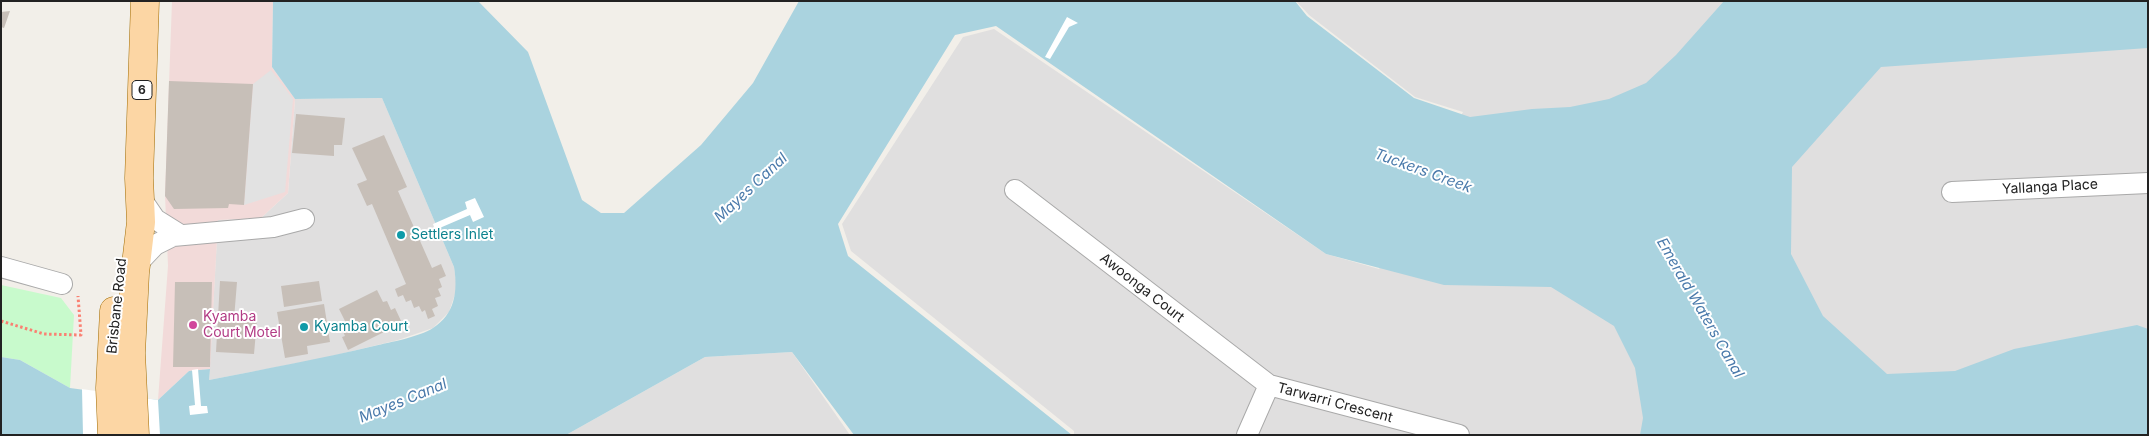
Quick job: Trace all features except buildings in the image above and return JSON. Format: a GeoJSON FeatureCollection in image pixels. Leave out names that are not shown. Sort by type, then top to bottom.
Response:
{"type":"FeatureCollection","features":[{"type":"Feature","properties":{"kind":"main road","name":"Brisbane Road"},"geometry":{"type":"LineString","coordinates":[[112,435],[121,389],[131,353],[136,265],[141,222],[140,187],[145,1]]}},
{"type":"Feature","properties":{"kind":"main road","name":"Brisbane Road"},"geometry":{"type":"LineString","coordinates":[[135,435],[121,389],[118,278],[140,187]]}},
{"type":"Feature","properties":{"kind":"street","name":"Yallanga Place"},"geometry":{"type":"LineString","coordinates":[[1952,192],[2148,183]]}},
{"type":"Feature","properties":{"kind":"street"},"geometry":{"type":"LineString","coordinates":[[140,187],[155,219],[179,234]]}},
{"type":"Feature","properties":{"kind":"street","name":"Awoonga Court"},"geometry":{"type":"LineString","coordinates":[[1015,190],[1269,386]]}},
{"type":"Feature","properties":{"kind":"street"},"geometry":{"type":"LineString","coordinates":[[136,265],[155,245],[179,234],[273,227],[304,219]]}},
{"type":"Feature","properties":{"kind":"street"},"geometry":{"type":"LineString","coordinates":[[1,268],[69,285]]}},
{"type":"Feature","properties":{"kind":"street"},"geometry":{"type":"LineString","coordinates":[[1247,435],[1269,386]]}},
{"type":"Feature","properties":{"kind":"street","name":"Tarwarri Crescent"},"geometry":{"type":"LineString","coordinates":[[1269,386],[1458,435]]}},
{"type":"Feature","properties":{"kind":"path"},"geometry":{"type":"LineString","coordinates":[[1,321],[44,334],[81,335],[69,285]]}},
{"type":"Feature","properties":{"kind":"shaded area"},"geometry":{"type":"Polygon","coordinates":[[[172,1],[273,1],[272,67],[295,99],[288,193],[261,218],[218,220],[210,369],[189,371],[158,400],[168,266],[165,195],[172,1]]]}},
{"type":"Feature","properties":{"kind":"shaded area"},"geometry":{"type":"Polygon","coordinates":[[[1296,1],[2148,1],[2148,435],[1074,435],[1074,431],[851,251],[842,224],[963,37],[994,29],[1326,254],[1379,269],[1463,112],[1415,97],[1309,15],[1296,1]]]}},
{"type":"Feature","properties":{"kind":"shaded area"},"geometry":{"type":"Polygon","coordinates":[[[271,70],[293,99],[285,192],[244,205],[253,84],[271,70]]]}},
{"type":"Feature","properties":{"kind":"shaded area"},"geometry":{"type":"Polygon","coordinates":[[[382,98],[454,267],[457,288],[449,312],[433,328],[398,340],[324,358],[209,380],[218,220],[261,218],[288,193],[295,99],[382,98]]]}},
{"type":"Feature","properties":{"kind":"shaded area"},"geometry":{"type":"Polygon","coordinates":[[[792,352],[850,435],[566,435],[705,357],[792,352]]]}},
{"type":"Feature","properties":{"kind":"green space"},"geometry":{"type":"Polygon","coordinates":[[[1,285],[61,298],[74,315],[70,388],[20,360],[1,357],[1,285]]]}},
{"type":"Feature","properties":{"kind":"water"},"geometry":{"type":"Polygon","coordinates":[[[273,1],[478,1],[528,52],[582,200],[601,213],[624,213],[701,145],[753,83],[799,1],[1295,1],[1307,16],[1414,98],[1470,117],[1532,109],[1570,107],[1609,99],[1646,83],[1676,55],[1724,1],[2148,1],[2148,48],[1881,67],[1792,167],[1791,254],[1823,316],[1887,374],[1955,371],[2014,349],[2137,325],[2148,329],[2148,435],[1640,435],[1643,418],[1635,368],[1614,326],[1551,287],[1444,285],[1326,254],[996,26],[955,35],[838,224],[848,256],[1072,435],[854,435],[792,352],[705,357],[566,435],[1,435],[1,357],[20,360],[70,388],[158,400],[189,371],[210,369],[209,380],[333,355],[420,334],[433,328],[446,316],[455,293],[454,267],[382,98],[295,99],[272,67],[273,1]]]}},
{"type":"Feature","properties":{"kind":"pier"},"geometry":{"type":"Polygon","coordinates":[[[1067,17],[1078,23],[1069,27],[1050,59],[1045,57],[1067,17]]]}},
{"type":"Feature","properties":{"kind":"pier"},"geometry":{"type":"Polygon","coordinates":[[[475,198],[484,217],[473,222],[470,215],[435,230],[433,224],[467,209],[465,202],[475,198]]]}},
{"type":"Feature","properties":{"kind":"pier"},"geometry":{"type":"Polygon","coordinates":[[[198,369],[201,406],[207,406],[208,413],[190,415],[189,406],[195,405],[192,370],[198,369]]]}},
{"type":"Feature","properties":{"kind":"pier"},"geometry":{"type":"Polygon","coordinates":[[[82,389],[158,400],[160,435],[83,435],[82,389]]]}},
{"type":"Feature","properties":{"kind":"place","name":"Settlers Inlet"},"geometry":{"type":"Point","coordinates":[401,235]}},
{"type":"Feature","properties":{"kind":"place","name":"Kyamba Court Motel"},"geometry":{"type":"Point","coordinates":[193,325]}},
{"type":"Feature","properties":{"kind":"place","name":"Kyamba Court"},"geometry":{"type":"Point","coordinates":[304,327]}},
{"type":"Feature","properties":{"kind":"water label","name":"Tuckers Creek"},"geometry":{"type":"Point","coordinates":[1423,171]}},
{"type":"Feature","properties":{"kind":"water label","name":"Mayes Canal"},"geometry":{"type":"Point","coordinates":[751,188]}},
{"type":"Feature","properties":{"kind":"water label","name":"Emerald Waters Canal"},"geometry":{"type":"Point","coordinates":[1700,308]}},
{"type":"Feature","properties":{"kind":"water label","name":"Mayes Canal"},"geometry":{"type":"Point","coordinates":[403,401]}}]}
